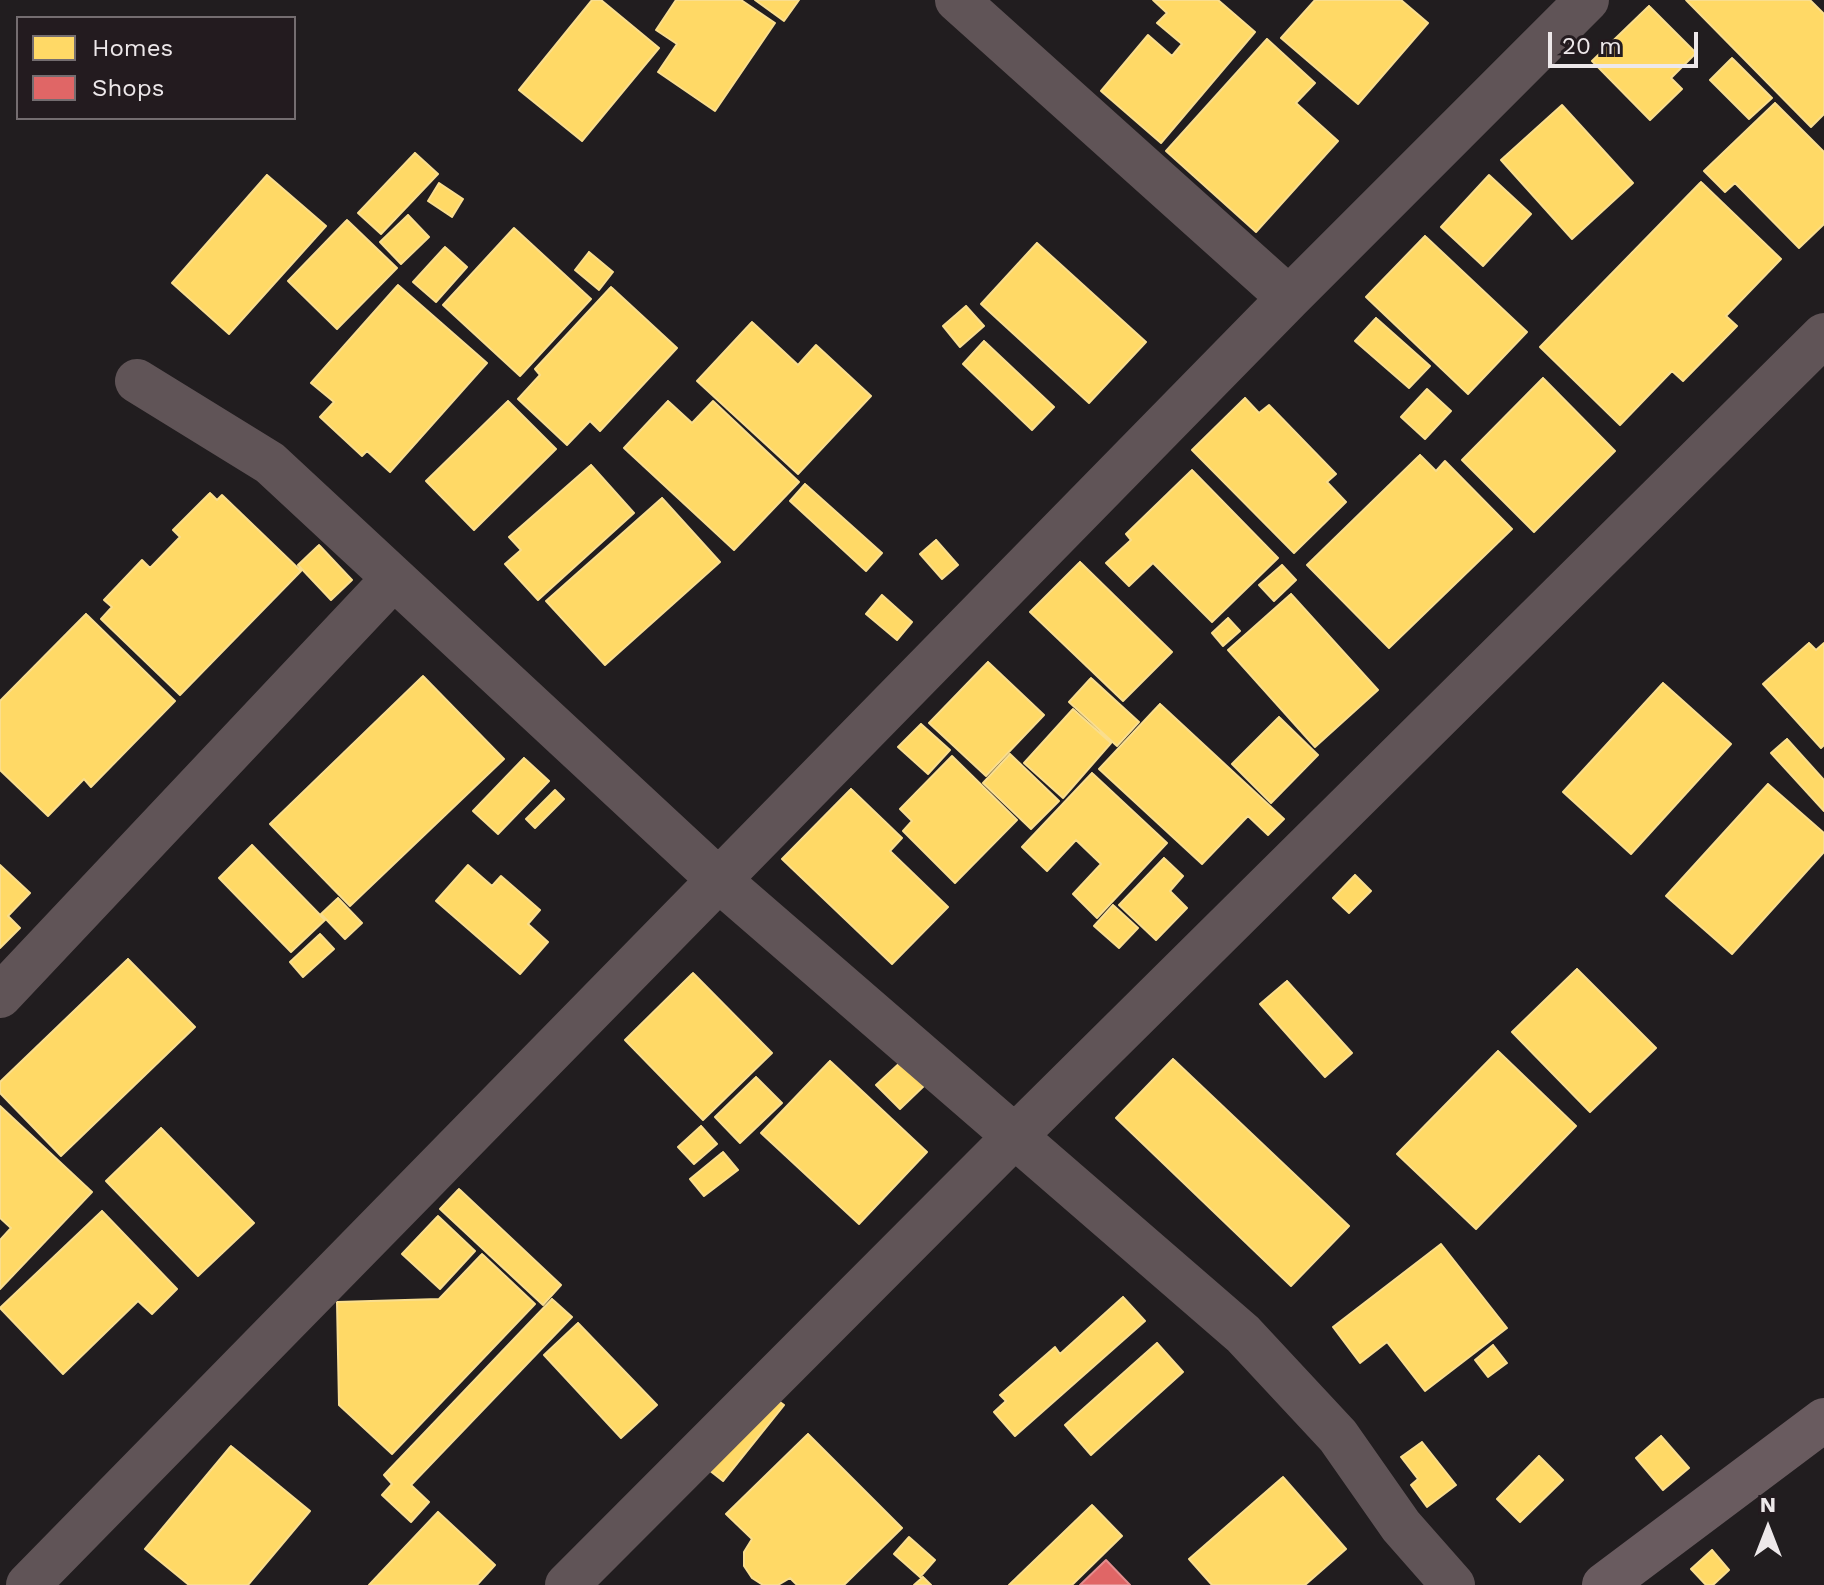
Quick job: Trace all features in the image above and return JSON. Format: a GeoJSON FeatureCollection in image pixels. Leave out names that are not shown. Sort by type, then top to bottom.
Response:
{"type":"FeatureCollection","features":[{"type":"Feature","properties":{"kind":"highway"},"geometry":{"type":"LineString","coordinates":[[1604,1585],[1824,1420]]}},
{"type":"Feature","properties":{"kind":"street"},"geometry":{"type":"LineString","coordinates":[[957,0],[1289,298]]}},
{"type":"Feature","properties":{"kind":"street"},"geometry":{"type":"LineString","coordinates":[[28,1585],[1289,298],[1587,0]]}},
{"type":"Feature","properties":{"kind":"street"},"geometry":{"type":"LineString","coordinates":[[567,1585],[1014,1137],[1824,335]]}},
{"type":"Feature","properties":{"kind":"street"},"geometry":{"type":"LineString","coordinates":[[137,381],[270,463],[720,881],[1243,1334],[1338,1436],[1401,1526],[1453,1585]]}},
{"type":"Feature","properties":{"kind":"street"},"geometry":{"type":"LineString","coordinates":[[0,996],[393,579]]}},
{"type":"Feature","properties":{"kind":"building: Homes"},"geometry":{"type":"Polygon","coordinates":[[[592,0],[601,0],[659,48],[582,141],[519,90],[592,0]]]}},
{"type":"Feature","properties":{"kind":"building: Homes"},"geometry":{"type":"Polygon","coordinates":[[[676,0],[741,0],[775,23],[715,111],[658,72],[677,44],[656,30],[676,0]]]}},
{"type":"Feature","properties":{"kind":"building: Homes"},"geometry":{"type":"Polygon","coordinates":[[[755,0],[799,0],[784,21],[755,0]]]}},
{"type":"Feature","properties":{"kind":"building: Homes"},"geometry":{"type":"Polygon","coordinates":[[[1153,0],[1218,0],[1255,32],[1161,143],[1101,91],[1148,35],[1172,56],[1182,44],[1157,23],[1167,13],[1153,0]]]}},
{"type":"Feature","properties":{"kind":"building: Homes"},"geometry":{"type":"Polygon","coordinates":[[[1315,0],[1401,0],[1428,23],[1358,104],[1281,38],[1315,0]]]}},
{"type":"Feature","properties":{"kind":"building: Homes"},"geometry":{"type":"Polygon","coordinates":[[[1686,0],[1810,0],[1824,14],[1824,114],[1811,127],[1686,0]]]}},
{"type":"Feature","properties":{"kind":"building: Homes"},"geometry":{"type":"Polygon","coordinates":[[[1649,6],[1696,53],[1671,78],[1682,89],[1650,120],[1592,61],[1649,6]]]}},
{"type":"Feature","properties":{"kind":"building: Homes"},"geometry":{"type":"Polygon","coordinates":[[[1267,39],[1315,83],[1296,103],[1338,141],[1256,232],[1166,151],[1267,39]]]}},
{"type":"Feature","properties":{"kind":"building: Homes"},"geometry":{"type":"Polygon","coordinates":[[[1732,58],[1772,98],[1749,119],[1710,80],[1732,58]]]}},
{"type":"Feature","properties":{"kind":"building: Homes"},"geometry":{"type":"Polygon","coordinates":[[[1775,103],[1824,152],[1824,224],[1799,248],[1735,183],[1725,192],[1704,171],[1775,103]]]}},
{"type":"Feature","properties":{"kind":"building: Homes"},"geometry":{"type":"Polygon","coordinates":[[[1562,105],[1633,183],[1572,239],[1501,160],[1562,105]]]}},
{"type":"Feature","properties":{"kind":"building: Homes"},"geometry":{"type":"Polygon","coordinates":[[[415,153],[438,174],[381,234],[358,213],[415,153]]]}},
{"type":"Feature","properties":{"kind":"building: Homes"},"geometry":{"type":"Polygon","coordinates":[[[267,175],[326,226],[229,334],[172,283],[267,175]]]}},
{"type":"Feature","properties":{"kind":"building: Homes"},"geometry":{"type":"Polygon","coordinates":[[[1489,175],[1531,214],[1483,266],[1441,227],[1489,175]]]}},
{"type":"Feature","properties":{"kind":"building: Homes"},"geometry":{"type":"Polygon","coordinates":[[[1701,182],[1781,259],[1726,316],[1737,326],[1683,381],[1672,371],[1620,425],[1540,347],[1701,182]]]}},
{"type":"Feature","properties":{"kind":"building: Homes"},"geometry":{"type":"Polygon","coordinates":[[[439,183],[463,199],[452,217],[428,201],[439,183]]]}},
{"type":"Feature","properties":{"kind":"building: Homes"},"geometry":{"type":"Polygon","coordinates":[[[408,215],[429,237],[401,264],[380,242],[408,215]]]}},
{"type":"Feature","properties":{"kind":"building: Homes"},"geometry":{"type":"Polygon","coordinates":[[[347,220],[397,268],[337,329],[288,281],[347,220]]]}},
{"type":"Feature","properties":{"kind":"building: Homes"},"geometry":{"type":"Polygon","coordinates":[[[514,228],[591,299],[520,376],[443,305],[514,228]]]}},
{"type":"Feature","properties":{"kind":"building: Homes"},"geometry":{"type":"Polygon","coordinates":[[[1425,236],[1527,332],[1468,394],[1366,297],[1425,236]]]}},
{"type":"Feature","properties":{"kind":"building: Homes"},"geometry":{"type":"Polygon","coordinates":[[[1037,243],[1146,342],[1089,403],[981,304],[1037,243]]]}},
{"type":"Feature","properties":{"kind":"building: Homes"},"geometry":{"type":"Polygon","coordinates":[[[445,247],[467,267],[436,302],[413,282],[445,247]]]}},
{"type":"Feature","properties":{"kind":"building: Homes"},"geometry":{"type":"Polygon","coordinates":[[[589,252],[613,272],[599,290],[575,270],[589,252]]]}},
{"type":"Feature","properties":{"kind":"building: Homes"},"geometry":{"type":"Polygon","coordinates":[[[398,285],[487,363],[390,472],[367,451],[362,456],[320,417],[334,402],[311,383],[398,285]]]}},
{"type":"Feature","properties":{"kind":"building: Homes"},"geometry":{"type":"Polygon","coordinates":[[[611,287],[677,348],[600,431],[590,421],[567,445],[518,399],[540,375],[535,369],[611,287]]]}},
{"type":"Feature","properties":{"kind":"building: Homes"},"geometry":{"type":"Polygon","coordinates":[[[966,306],[984,326],[960,347],[943,326],[966,306]]]}},
{"type":"Feature","properties":{"kind":"building: Homes"},"geometry":{"type":"Polygon","coordinates":[[[1376,318],[1430,366],[1409,388],[1355,341],[1376,318]]]}},
{"type":"Feature","properties":{"kind":"building: Homes"},"geometry":{"type":"Polygon","coordinates":[[[752,322],[798,365],[816,345],[871,396],[798,474],[697,381],[752,322]]]}},
{"type":"Feature","properties":{"kind":"building: Homes"},"geometry":{"type":"Polygon","coordinates":[[[984,341],[1054,407],[1032,430],[963,364],[984,341]]]}},
{"type":"Feature","properties":{"kind":"building: Homes"},"geometry":{"type":"Polygon","coordinates":[[[1543,378],[1615,451],[1534,532],[1462,460],[1543,378]]]}},
{"type":"Feature","properties":{"kind":"building: Homes"},"geometry":{"type":"Polygon","coordinates":[[[1427,389],[1451,411],[1425,439],[1401,417],[1427,389]]]}},
{"type":"Feature","properties":{"kind":"building: Homes"},"geometry":{"type":"Polygon","coordinates":[[[1245,398],[1259,413],[1269,405],[1336,474],[1327,482],[1346,502],[1294,553],[1192,450],[1245,398]]]}},
{"type":"Feature","properties":{"kind":"building: Homes"},"geometry":{"type":"Polygon","coordinates":[[[508,401],[556,449],[474,530],[426,481],[508,401]]]}},
{"type":"Feature","properties":{"kind":"building: Homes"},"geometry":{"type":"Polygon","coordinates":[[[668,401],[692,423],[713,401],[799,482],[734,550],[624,448],[668,401]]]}},
{"type":"Feature","properties":{"kind":"building: Homes"},"geometry":{"type":"Polygon","coordinates":[[[1420,455],[1436,471],[1445,461],[1512,529],[1389,648],[1307,565],[1420,455]]]}},
{"type":"Feature","properties":{"kind":"building: Homes"},"geometry":{"type":"Polygon","coordinates":[[[591,465],[634,513],[538,600],[505,564],[521,550],[509,537],[591,465]]]}},
{"type":"Feature","properties":{"kind":"building: Homes"},"geometry":{"type":"Polygon","coordinates":[[[1192,470],[1278,558],[1212,622],[1153,563],[1129,586],[1106,563],[1131,540],[1126,534],[1192,470]]]}},
{"type":"Feature","properties":{"kind":"building: Homes"},"geometry":{"type":"Polygon","coordinates":[[[805,484],[882,553],[866,571],[790,501],[805,484]]]}},
{"type":"Feature","properties":{"kind":"building: Homes"},"geometry":{"type":"Polygon","coordinates":[[[210,493],[217,500],[222,495],[301,571],[180,695],[101,619],[112,607],[104,600],[142,560],[150,568],[180,537],[173,530],[210,493]]]}},
{"type":"Feature","properties":{"kind":"building: Homes"},"geometry":{"type":"Polygon","coordinates":[[[662,498],[720,562],[605,665],[546,601],[662,498]]]}},
{"type":"Feature","properties":{"kind":"building: Homes"},"geometry":{"type":"Polygon","coordinates":[[[936,540],[958,565],[942,579],[920,554],[936,540]]]}},
{"type":"Feature","properties":{"kind":"building: Homes"},"geometry":{"type":"Polygon","coordinates":[[[319,545],[352,580],[331,600],[298,565],[319,545]]]}},
{"type":"Feature","properties":{"kind":"building: Homes"},"geometry":{"type":"Polygon","coordinates":[[[1080,562],[1172,652],[1123,701],[1030,612],[1080,562]]]}},
{"type":"Feature","properties":{"kind":"building: Homes"},"geometry":{"type":"Polygon","coordinates":[[[1282,565],[1296,580],[1274,601],[1259,585],[1282,565]]]}},
{"type":"Feature","properties":{"kind":"building: Homes"},"geometry":{"type":"Polygon","coordinates":[[[1291,594],[1378,690],[1315,747],[1228,650],[1291,594]]]}},
{"type":"Feature","properties":{"kind":"building: Homes"},"geometry":{"type":"Polygon","coordinates":[[[882,595],[912,622],[897,640],[866,614],[882,595]]]}},
{"type":"Feature","properties":{"kind":"building: Homes"},"geometry":{"type":"Polygon","coordinates":[[[86,614],[175,701],[91,787],[84,779],[48,816],[0,770],[0,701],[86,614]]]}},
{"type":"Feature","properties":{"kind":"building: Homes"},"geometry":{"type":"Polygon","coordinates":[[[1228,618],[1240,631],[1223,646],[1212,633],[1228,618]]]}},
{"type":"Feature","properties":{"kind":"building: Homes"},"geometry":{"type":"Polygon","coordinates":[[[1809,643],[1816,650],[1824,643],[1824,745],[1821,748],[1763,684],[1809,643]]]}},
{"type":"Feature","properties":{"kind":"building: Homes"},"geometry":{"type":"Polygon","coordinates":[[[988,662],[1044,715],[986,776],[929,723],[988,662]]]}},
{"type":"Feature","properties":{"kind":"building: Homes"},"geometry":{"type":"Polygon","coordinates":[[[423,676],[504,759],[350,906],[270,824],[423,676]]]}},
{"type":"Feature","properties":{"kind":"building: Homes"},"geometry":{"type":"Polygon","coordinates":[[[1091,678],[1139,722],[1117,746],[1069,702],[1091,678]]]}},
{"type":"Feature","properties":{"kind":"building: Homes"},"geometry":{"type":"Polygon","coordinates":[[[1663,683],[1731,744],[1631,854],[1563,792],[1663,683]]]}},
{"type":"Feature","properties":{"kind":"building: Homes"},"geometry":{"type":"Polygon","coordinates":[[[1160,704],[1284,819],[1268,835],[1248,816],[1202,864],[1099,769],[1160,704]]]}},
{"type":"Feature","properties":{"kind":"building: Homes"},"geometry":{"type":"Polygon","coordinates":[[[1073,709],[1111,743],[1063,798],[1024,763],[1073,709]]]}},
{"type":"Feature","properties":{"kind":"building: Homes"},"geometry":{"type":"Polygon","coordinates":[[[1279,717],[1318,755],[1271,803],[1232,764],[1279,717]]]}},
{"type":"Feature","properties":{"kind":"building: Homes"},"geometry":{"type":"Polygon","coordinates":[[[921,724],[950,750],[928,774],[898,747],[921,724]]]}},
{"type":"Feature","properties":{"kind":"building: Homes"},"geometry":{"type":"Polygon","coordinates":[[[1787,739],[1824,780],[1824,811],[1771,753],[1787,739]]]}},
{"type":"Feature","properties":{"kind":"building: Homes"},"geometry":{"type":"Polygon","coordinates":[[[1010,754],[1059,801],[1031,829],[983,783],[1010,754]]]}},
{"type":"Feature","properties":{"kind":"building: Homes"},"geometry":{"type":"Polygon","coordinates":[[[952,756],[1017,820],[955,883],[903,831],[912,821],[900,809],[952,756]]]}},
{"type":"Feature","properties":{"kind":"building: Homes"},"geometry":{"type":"Polygon","coordinates":[[[524,758],[549,781],[498,834],[473,811],[524,758]]]}},
{"type":"Feature","properties":{"kind":"building: Homes"},"geometry":{"type":"Polygon","coordinates":[[[1092,773],[1167,843],[1097,918],[1073,894],[1101,864],[1076,840],[1047,871],[1022,847],[1092,773]]]}},
{"type":"Feature","properties":{"kind":"building: Homes"},"geometry":{"type":"Polygon","coordinates":[[[1768,784],[1824,833],[1824,852],[1732,954],[1666,896],[1768,784]]]}},
{"type":"Feature","properties":{"kind":"building: Homes"},"geometry":{"type":"Polygon","coordinates":[[[851,789],[902,838],[890,851],[948,907],[892,964],[782,859],[851,789]]]}},
{"type":"Feature","properties":{"kind":"building: Homes"},"geometry":{"type":"Polygon","coordinates":[[[555,790],[564,799],[535,828],[526,819],[555,790]]]}},
{"type":"Feature","properties":{"kind":"building: Homes"},"geometry":{"type":"Polygon","coordinates":[[[252,845],[325,920],[291,952],[219,878],[252,845]]]}},
{"type":"Feature","properties":{"kind":"building: Homes"},"geometry":{"type":"Polygon","coordinates":[[[1164,858],[1183,876],[1170,891],[1187,908],[1156,940],[1119,905],[1164,858]]]}},
{"type":"Feature","properties":{"kind":"building: Homes"},"geometry":{"type":"Polygon","coordinates":[[[0,865],[30,893],[8,916],[20,928],[0,948],[0,865]]]}},
{"type":"Feature","properties":{"kind":"building: Homes"},"geometry":{"type":"Polygon","coordinates":[[[468,865],[492,886],[501,876],[540,910],[528,924],[548,942],[520,974],[436,901],[468,865]]]}},
{"type":"Feature","properties":{"kind":"building: Homes"},"geometry":{"type":"Polygon","coordinates":[[[1355,875],[1371,891],[1349,913],[1333,898],[1355,875]]]}},
{"type":"Feature","properties":{"kind":"building: Homes"},"geometry":{"type":"Polygon","coordinates":[[[338,898],[362,923],[345,939],[321,914],[338,898]]]}},
{"type":"Feature","properties":{"kind":"building: Homes"},"geometry":{"type":"Polygon","coordinates":[[[1113,905],[1138,928],[1119,948],[1094,926],[1113,905]]]}},
{"type":"Feature","properties":{"kind":"building: Homes"},"geometry":{"type":"Polygon","coordinates":[[[320,934],[334,949],[303,977],[290,962],[320,934]]]}},
{"type":"Feature","properties":{"kind":"building: Homes"},"geometry":{"type":"Polygon","coordinates":[[[128,959],[195,1027],[61,1156],[0,1093],[0,1082],[128,959]]]}},
{"type":"Feature","properties":{"kind":"building: Homes"},"geometry":{"type":"Polygon","coordinates":[[[1577,969],[1656,1048],[1590,1112],[1512,1032],[1577,969]]]}},
{"type":"Feature","properties":{"kind":"building: Homes"},"geometry":{"type":"Polygon","coordinates":[[[693,973],[772,1053],[703,1120],[625,1040],[693,973]]]}},
{"type":"Feature","properties":{"kind":"building: Homes"},"geometry":{"type":"Polygon","coordinates":[[[1287,981],[1352,1053],[1325,1077],[1260,1004],[1287,981]]]}},
{"type":"Feature","properties":{"kind":"building: Homes"},"geometry":{"type":"Polygon","coordinates":[[[1498,1051],[1576,1126],[1476,1229],[1397,1154],[1498,1051]]]}},
{"type":"Feature","properties":{"kind":"building: Homes"},"geometry":{"type":"Polygon","coordinates":[[[904,1059],[927,1083],[900,1109],[876,1085],[904,1059]]]}},
{"type":"Feature","properties":{"kind":"building: Homes"},"geometry":{"type":"Polygon","coordinates":[[[1173,1059],[1349,1226],[1291,1286],[1116,1118],[1173,1059]]]}},
{"type":"Feature","properties":{"kind":"building: Homes"},"geometry":{"type":"Polygon","coordinates":[[[830,1061],[927,1152],[859,1224],[761,1133],[830,1061]]]}},
{"type":"Feature","properties":{"kind":"building: Homes"},"geometry":{"type":"Polygon","coordinates":[[[756,1077],[782,1103],[740,1143],[715,1117],[756,1077]]]}},
{"type":"Feature","properties":{"kind":"building: Homes"},"geometry":{"type":"Polygon","coordinates":[[[0,1106],[92,1192],[0,1289],[0,1240],[11,1228],[0,1218],[0,1106]]]}},
{"type":"Feature","properties":{"kind":"building: Homes"},"geometry":{"type":"Polygon","coordinates":[[[701,1126],[717,1144],[694,1164],[678,1147],[701,1126]]]}},
{"type":"Feature","properties":{"kind":"building: Homes"},"geometry":{"type":"Polygon","coordinates":[[[161,1128],[254,1223],[198,1276],[106,1181],[161,1128]]]}},
{"type":"Feature","properties":{"kind":"building: Homes"},"geometry":{"type":"Polygon","coordinates":[[[723,1152],[738,1170],[704,1196],[690,1179],[723,1152]]]}},
{"type":"Feature","properties":{"kind":"building: Homes"},"geometry":{"type":"Polygon","coordinates":[[[459,1189],[561,1285],[543,1305],[440,1209],[459,1189]]]}},
{"type":"Feature","properties":{"kind":"building: Homes"},"geometry":{"type":"Polygon","coordinates":[[[102,1211],[177,1289],[152,1314],[138,1301],[63,1374],[0,1308],[102,1211]]]}},
{"type":"Feature","properties":{"kind":"building: Homes"},"geometry":{"type":"Polygon","coordinates":[[[438,1216],[475,1251],[440,1289],[402,1254],[438,1216]]]}},
{"type":"Feature","properties":{"kind":"building: Homes"},"geometry":{"type":"Polygon","coordinates":[[[1441,1244],[1507,1328],[1425,1391],[1387,1342],[1360,1363],[1333,1327],[1441,1244]]]}},
{"type":"Feature","properties":{"kind":"building: Homes"},"geometry":{"type":"Polygon","coordinates":[[[482,1254],[535,1304],[392,1454],[339,1405],[337,1302],[439,1299],[482,1254]]]}},
{"type":"Feature","properties":{"kind":"building: Homes"},"geometry":{"type":"Polygon","coordinates":[[[1123,1297],[1145,1321],[1015,1436],[994,1412],[1006,1401],[1000,1395],[1055,1347],[1060,1354],[1123,1297]]]}},
{"type":"Feature","properties":{"kind":"building: Homes"},"geometry":{"type":"Polygon","coordinates":[[[552,1299],[572,1317],[411,1485],[429,1502],[411,1522],[382,1495],[392,1484],[384,1475],[552,1299]]]}},
{"type":"Feature","properties":{"kind":"building: Homes"},"geometry":{"type":"Polygon","coordinates":[[[578,1323],[657,1405],[621,1438],[544,1355],[578,1323]]]}},
{"type":"Feature","properties":{"kind":"building: Homes"},"geometry":{"type":"Polygon","coordinates":[[[1157,1343],[1183,1372],[1091,1455],[1065,1425],[1157,1343]]]}},
{"type":"Feature","properties":{"kind":"building: Homes"},"geometry":{"type":"Polygon","coordinates":[[[1493,1345],[1507,1363],[1488,1377],[1475,1360],[1493,1345]]]}},
{"type":"Feature","properties":{"kind":"building: Homes"},"geometry":{"type":"Polygon","coordinates":[[[769,1394],[784,1405],[723,1481],[709,1470],[769,1394]]]}},
{"type":"Feature","properties":{"kind":"building: Homes"},"geometry":{"type":"Polygon","coordinates":[[[808,1434],[902,1528],[844,1585],[797,1585],[790,1578],[778,1585],[763,1585],[752,1578],[744,1566],[744,1552],[752,1539],[726,1514],[808,1434]]]}},
{"type":"Feature","properties":{"kind":"building: Homes"},"geometry":{"type":"Polygon","coordinates":[[[1661,1436],[1689,1468],[1663,1490],[1636,1458],[1661,1436]]]}},
{"type":"Feature","properties":{"kind":"building: Homes"},"geometry":{"type":"Polygon","coordinates":[[[1422,1442],[1456,1485],[1427,1507],[1411,1485],[1418,1479],[1401,1457],[1422,1442]]]}},
{"type":"Feature","properties":{"kind":"building: Homes"},"geometry":{"type":"Polygon","coordinates":[[[231,1446],[310,1511],[248,1585],[189,1585],[145,1549],[231,1446]]]}},
{"type":"Feature","properties":{"kind":"building: Homes"},"geometry":{"type":"Polygon","coordinates":[[[1539,1456],[1563,1480],[1520,1522],[1497,1499],[1539,1456]]]}},
{"type":"Feature","properties":{"kind":"building: Homes"},"geometry":{"type":"Polygon","coordinates":[[[1283,1477],[1346,1549],[1305,1585],[1212,1585],[1189,1559],[1283,1477]]]}},
{"type":"Feature","properties":{"kind":"building: Homes"},"geometry":{"type":"Polygon","coordinates":[[[1092,1505],[1122,1536],[1072,1585],[1009,1585],[1092,1505]]]}},
{"type":"Feature","properties":{"kind":"building: Homes"},"geometry":{"type":"Polygon","coordinates":[[[438,1512],[495,1565],[477,1585],[369,1585],[438,1512]]]}},
{"type":"Feature","properties":{"kind":"building: Homes"},"geometry":{"type":"Polygon","coordinates":[[[909,1537],[935,1560],[920,1577],[894,1554],[909,1537]]]}},
{"type":"Feature","properties":{"kind":"building: Homes"},"geometry":{"type":"Polygon","coordinates":[[[1712,1550],[1729,1570],[1713,1585],[1706,1585],[1691,1569],[1712,1550]]]}},
{"type":"Feature","properties":{"kind":"building: Homes"},"geometry":{"type":"Polygon","coordinates":[[[923,1577],[931,1585],[914,1585],[923,1577]]]}},
{"type":"Feature","properties":{"kind":"building: Shops"},"geometry":{"type":"Polygon","coordinates":[[[1106,1560],[1130,1585],[1080,1585],[1106,1560]]]}}]}
